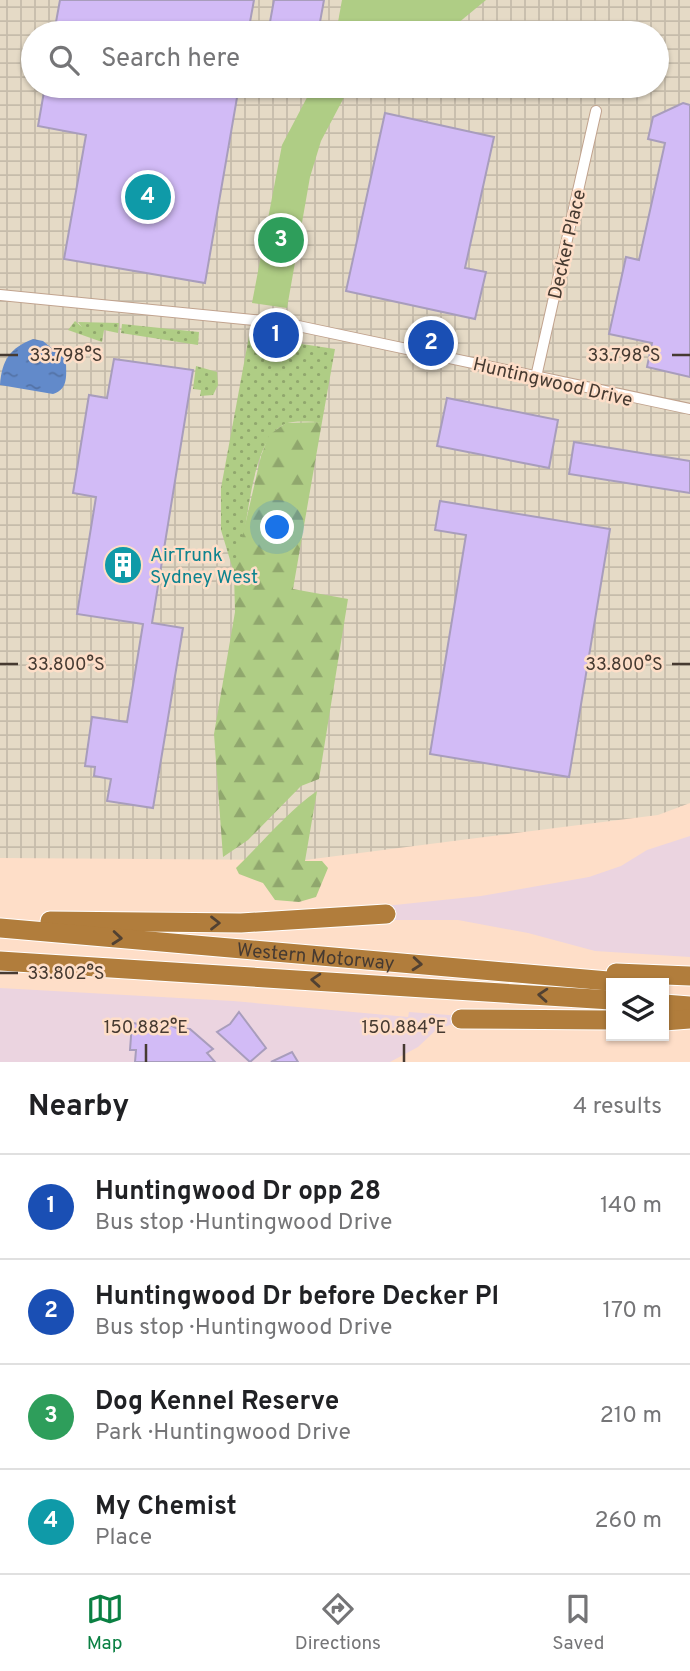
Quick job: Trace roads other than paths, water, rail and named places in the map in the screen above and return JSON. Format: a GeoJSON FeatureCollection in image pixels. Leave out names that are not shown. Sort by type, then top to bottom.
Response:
{"type":"FeatureCollection","features":[{"type":"Feature","properties":{"kind":"highway"},"geometry":{"type":"LineString","coordinates":[[0,919],[241,923],[386,914]]}},
{"type":"Feature","properties":{"kind":"highway","name":"Western Motorway"},"geometry":{"type":"LineString","coordinates":[[0,928],[606,981]]}},
{"type":"Feature","properties":{"kind":"highway","name":"Western Motorway"},"geometry":{"type":"LineString","coordinates":[[0,961],[606,1000]]}},
{"type":"Feature","properties":{"kind":"highway"},"geometry":{"type":"LineString","coordinates":[[538,975],[609,972],[690,976]]}},
{"type":"Feature","properties":{"kind":"highway"},"geometry":{"type":"LineString","coordinates":[[669,986],[690,988]]}},
{"type":"Feature","properties":{"kind":"highway"},"geometry":{"type":"LineString","coordinates":[[669,1004],[690,1006]]}},
{"type":"Feature","properties":{"kind":"highway"},"geometry":{"type":"LineString","coordinates":[[461,1019],[606,1020]]}},
{"type":"Feature","properties":{"kind":"highway"},"geometry":{"type":"LineString","coordinates":[[669,1021],[690,1019]]}},
{"type":"Feature","properties":{"kind":"street","name":"Decker Place"},"geometry":{"type":"LineString","coordinates":[[536,377],[596,111]]}},
{"type":"Feature","properties":{"kind":"street","name":"Huntingwood Drive"},"geometry":{"type":"LineString","coordinates":[[0,295],[262,319],[690,409]]}},
{"type":"Feature","properties":{"kind":"water"},"geometry":{"type":"Polygon","coordinates":[[[33,339],[43,341],[66,360],[64,385],[58,392],[53,394],[0,385],[9,356],[18,346],[33,339]]]}},
{"type":"Feature","properties":{"kind":"place","name":"My Chemist"},"geometry":{"type":"Point","coordinates":[148,197]}},
{"type":"Feature","properties":{"kind":"place","name":"Dog Kennel Reserve"},"geometry":{"type":"Point","coordinates":[281,240]}},
{"type":"Feature","properties":{"kind":"place","name":"Huntingwood Dr opp 28"},"geometry":{"type":"Point","coordinates":[276,335]}},
{"type":"Feature","properties":{"kind":"place","name":"Huntingwood Dr before Decker Pl"},"geometry":{"type":"Point","coordinates":[431,343]}},
{"type":"Feature","properties":{"kind":"place","name":"AirTrunk Sydney West"},"geometry":{"type":"Point","coordinates":[123,565]}}]}
